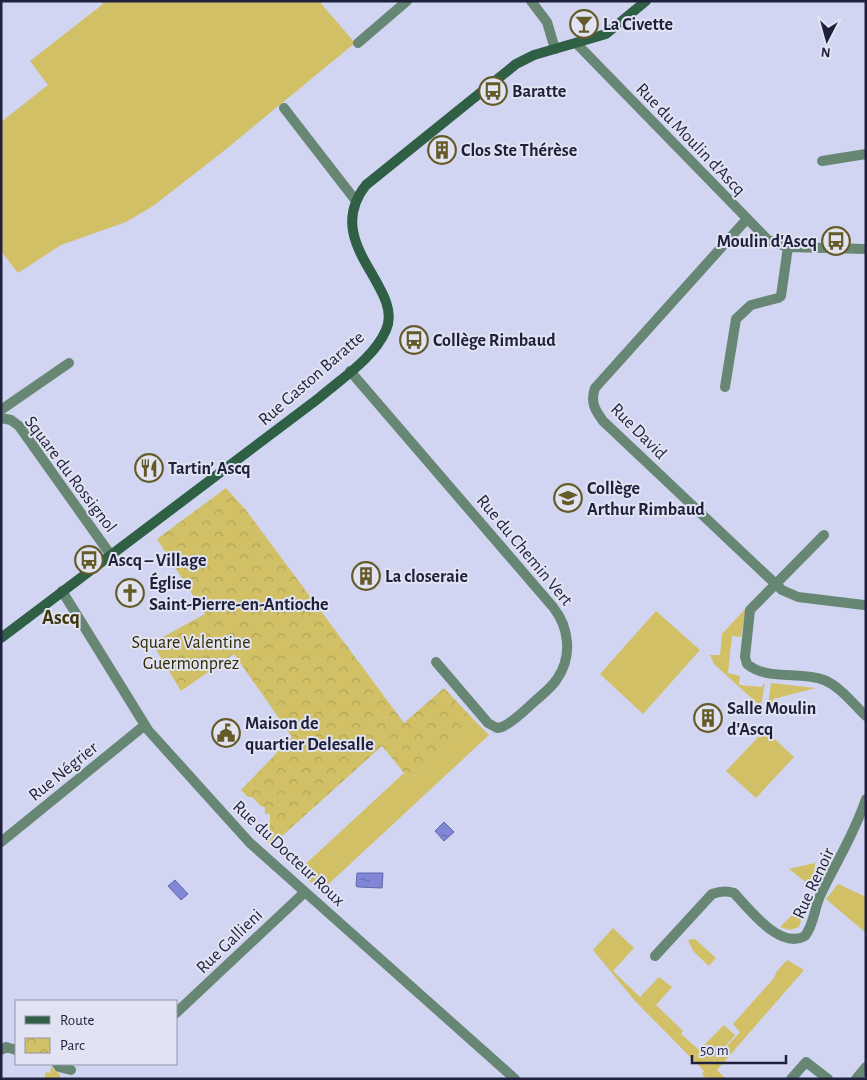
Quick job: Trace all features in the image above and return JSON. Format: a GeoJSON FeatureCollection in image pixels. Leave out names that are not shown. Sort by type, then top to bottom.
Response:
{"type":"FeatureCollection","features":[{"type":"Feature","properties":{"kind":"street"},"geometry":{"type":"LineString","coordinates":[[531,1],[547,22],[555,49]]}},
{"type":"Feature","properties":{"kind":"street","name":"Rue Gaston Baratte"},"geometry":{"type":"LineString","coordinates":[[1,638],[110,554],[254,448],[350,371],[383,336],[389,320],[387,307],[352,228],[351,220],[356,201],[366,185],[502,74],[524,59],[606,34],[646,1]]}},
{"type":"Feature","properties":{"kind":"street"},"geometry":{"type":"LineString","coordinates":[[358,43],[405,2]]}},
{"type":"Feature","properties":{"kind":"street","name":"Rue du Moulin d'Ascq"},"geometry":{"type":"LineString","coordinates":[[577,44],[746,220],[768,240],[788,247],[866,249]]}},
{"type":"Feature","properties":{"kind":"street"},"geometry":{"type":"LineString","coordinates":[[284,108],[356,201]]}},
{"type":"Feature","properties":{"kind":"street"},"geometry":{"type":"LineString","coordinates":[[822,161],[866,154]]}},
{"type":"Feature","properties":{"kind":"street","name":"Rue David"},"geometry":{"type":"LineString","coordinates":[[746,220],[595,388],[592,397],[593,406],[603,421],[775,584],[798,597],[864,605]]}},
{"type":"Feature","properties":{"kind":"street"},"geometry":{"type":"LineString","coordinates":[[725,387],[736,319],[751,306],[781,296],[788,247]]}},
{"type":"Feature","properties":{"kind":"street","name":"Square du Rossignol"},"geometry":{"type":"LineString","coordinates":[[1,410],[69,363]]}},
{"type":"Feature","properties":{"kind":"street","name":"Rue du Chemin Vert"},"geometry":{"type":"LineString","coordinates":[[350,371],[553,607],[566,628],[565,659],[557,679],[531,705],[502,727],[497,728],[488,724],[436,662]]}},
{"type":"Feature","properties":{"kind":"street","name":"Square du Rossignol"},"geometry":{"type":"LineString","coordinates":[[1,418],[11,420],[18,426],[110,554]]}},
{"type":"Feature","properties":{"kind":"street"},"geometry":{"type":"LineString","coordinates":[[824,535],[750,610],[745,657],[748,664],[766,672],[822,679],[838,689],[866,716]]}},
{"type":"Feature","properties":{"kind":"street","name":"Rue du Docteur Roux"},"geometry":{"type":"LineString","coordinates":[[62,591],[103,654],[144,725],[250,844],[515,1079]]}},
{"type":"Feature","properties":{"kind":"street","name":"Rue Négrier"},"geometry":{"type":"LineString","coordinates":[[1,842],[144,725]]}},
{"type":"Feature","properties":{"kind":"street","name":"Rue Renoir"},"geometry":{"type":"LineString","coordinates":[[655,956],[712,894],[719,891],[727,890],[734,893],[777,935],[791,940],[805,936],[812,924],[819,899],[849,844],[866,799]]}},
{"type":"Feature","properties":{"kind":"street","name":"Rue Gallieni"},"geometry":{"type":"LineString","coordinates":[[178,1011],[305,892]]}},
{"type":"Feature","properties":{"kind":"street"},"geometry":{"type":"LineString","coordinates":[[1,1050],[6,1048],[15,1050]]}},
{"type":"Feature","properties":{"kind":"street"},"geometry":{"type":"LineString","coordinates":[[791,1079],[806,1062],[828,1079]]}},
{"type":"Feature","properties":{"kind":"street"},"geometry":{"type":"LineString","coordinates":[[58,1065],[71,1071]]}},
{"type":"Feature","properties":{"kind":"street"},"geometry":{"type":"LineString","coordinates":[[856,1079],[866,1067]]}},
{"type":"Feature","properties":{"kind":"green space"},"geometry":{"type":"Polygon","coordinates":[[[102,1],[319,1],[355,43],[220,154],[153,206],[126,222],[61,245],[18,273],[1,251],[1,122],[48,85],[30,61],[103,4],[102,1]]]}},
{"type":"Feature","properties":{"kind":"green space","name":"Square Valentine Guermonprez"},"geometry":{"type":"Polygon","coordinates":[[[226,488],[245,509],[404,723],[444,688],[474,720],[410,780],[382,746],[271,846],[267,842],[274,835],[270,831],[270,814],[265,814],[265,807],[262,807],[241,790],[292,737],[234,654],[181,691],[152,643],[205,614],[157,539],[226,488]]]}},
{"type":"Feature","properties":{"kind":"green space"},"geometry":{"type":"Polygon","coordinates":[[[746,608],[741,637],[732,636],[728,673],[740,676],[739,685],[762,687],[765,682],[761,707],[714,664],[710,655],[720,655],[722,634],[746,608]]]}},
{"type":"Feature","properties":{"kind":"green space"},"geometry":{"type":"Polygon","coordinates":[[[656,611],[700,650],[643,714],[600,674],[656,611]]]}},
{"type":"Feature","properties":{"kind":"green space"},"geometry":{"type":"Polygon","coordinates":[[[771,683],[816,688],[773,699],[775,707],[768,707],[771,683]]]}},
{"type":"Feature","properties":{"kind":"green space"},"geometry":{"type":"Polygon","coordinates":[[[474,720],[489,735],[321,891],[298,871],[404,773],[410,780],[474,720]]]}},
{"type":"Feature","properties":{"kind":"green space"},"geometry":{"type":"Polygon","coordinates":[[[765,730],[794,757],[756,798],[726,771],[765,730]]]}},
{"type":"Feature","properties":{"kind":"green space"},"geometry":{"type":"Polygon","coordinates":[[[815,863],[813,888],[789,869],[815,863]]]}},
{"type":"Feature","properties":{"kind":"green space"},"geometry":{"type":"Polygon","coordinates":[[[838,884],[866,897],[866,933],[826,899],[838,884]]]}},
{"type":"Feature","properties":{"kind":"green space"},"geometry":{"type":"Polygon","coordinates":[[[807,900],[799,927],[790,930],[780,927],[807,900]]]}},
{"type":"Feature","properties":{"kind":"green space"},"geometry":{"type":"Polygon","coordinates":[[[613,928],[634,948],[613,971],[640,997],[659,977],[672,987],[656,1005],[683,1031],[681,1034],[699,1050],[724,1025],[735,1035],[709,1066],[740,1032],[733,1024],[774,978],[777,971],[787,960],[804,970],[717,1070],[726,1079],[707,1079],[702,1074],[704,1071],[635,1001],[593,950],[613,928]]]}},
{"type":"Feature","properties":{"kind":"green space"},"geometry":{"type":"Polygon","coordinates":[[[695,939],[716,958],[709,966],[693,951],[688,940],[695,939]]]}},
{"type":"Feature","properties":{"kind":"green space"},"geometry":{"type":"Polygon","coordinates":[[[52,1065],[61,1079],[44,1079],[46,1072],[50,1073],[52,1065]]]}},
{"type":"Feature","properties":{"kind":"water"},"geometry":{"type":"Polygon","coordinates":[[[444,822],[454,832],[444,841],[435,831],[444,822]]]}},
{"type":"Feature","properties":{"kind":"water"},"geometry":{"type":"Polygon","coordinates":[[[357,873],[383,873],[382,888],[356,886],[357,873]]]}},
{"type":"Feature","properties":{"kind":"water"},"geometry":{"type":"Polygon","coordinates":[[[175,880],[188,894],[181,900],[168,886],[175,880]]]}},
{"type":"Feature","properties":{"kind":"place","name":"La Civette"},"geometry":{"type":"Point","coordinates":[584,24]}},
{"type":"Feature","properties":{"kind":"place","name":"Baratte"},"geometry":{"type":"Point","coordinates":[493,91]}},
{"type":"Feature","properties":{"kind":"place","name":"Clos Ste Thérèse"},"geometry":{"type":"Point","coordinates":[442,150]}},
{"type":"Feature","properties":{"kind":"place","name":"Moulin d'Ascq"},"geometry":{"type":"Point","coordinates":[836,241]}},
{"type":"Feature","properties":{"kind":"place","name":"Collège Rimbaud"},"geometry":{"type":"Point","coordinates":[414,340]}},
{"type":"Feature","properties":{"kind":"place","name":"Tartin’ Ascq"},"geometry":{"type":"Point","coordinates":[149,468]}},
{"type":"Feature","properties":{"kind":"place","name":"Collège Arthur Rimbaud"},"geometry":{"type":"Point","coordinates":[568,498]}},
{"type":"Feature","properties":{"kind":"place","name":"Ascq – Village"},"geometry":{"type":"Point","coordinates":[89,560]}},
{"type":"Feature","properties":{"kind":"place","name":"La closeraie"},"geometry":{"type":"Point","coordinates":[366,576]}},
{"type":"Feature","properties":{"kind":"place","name":"Église Saint-Pierre-en-Antioche"},"geometry":{"type":"Point","coordinates":[130,593]}},
{"type":"Feature","properties":{"kind":"place","name":"Salle Moulin d'Ascq"},"geometry":{"type":"Point","coordinates":[708,718]}},
{"type":"Feature","properties":{"kind":"place","name":"Maison de quartier Delesalle"},"geometry":{"type":"Point","coordinates":[226,733]}},
{"type":"Feature","properties":{"kind":"district","name":"Ascq"},"geometry":{"type":"Point","coordinates":[61,617]}}]}
